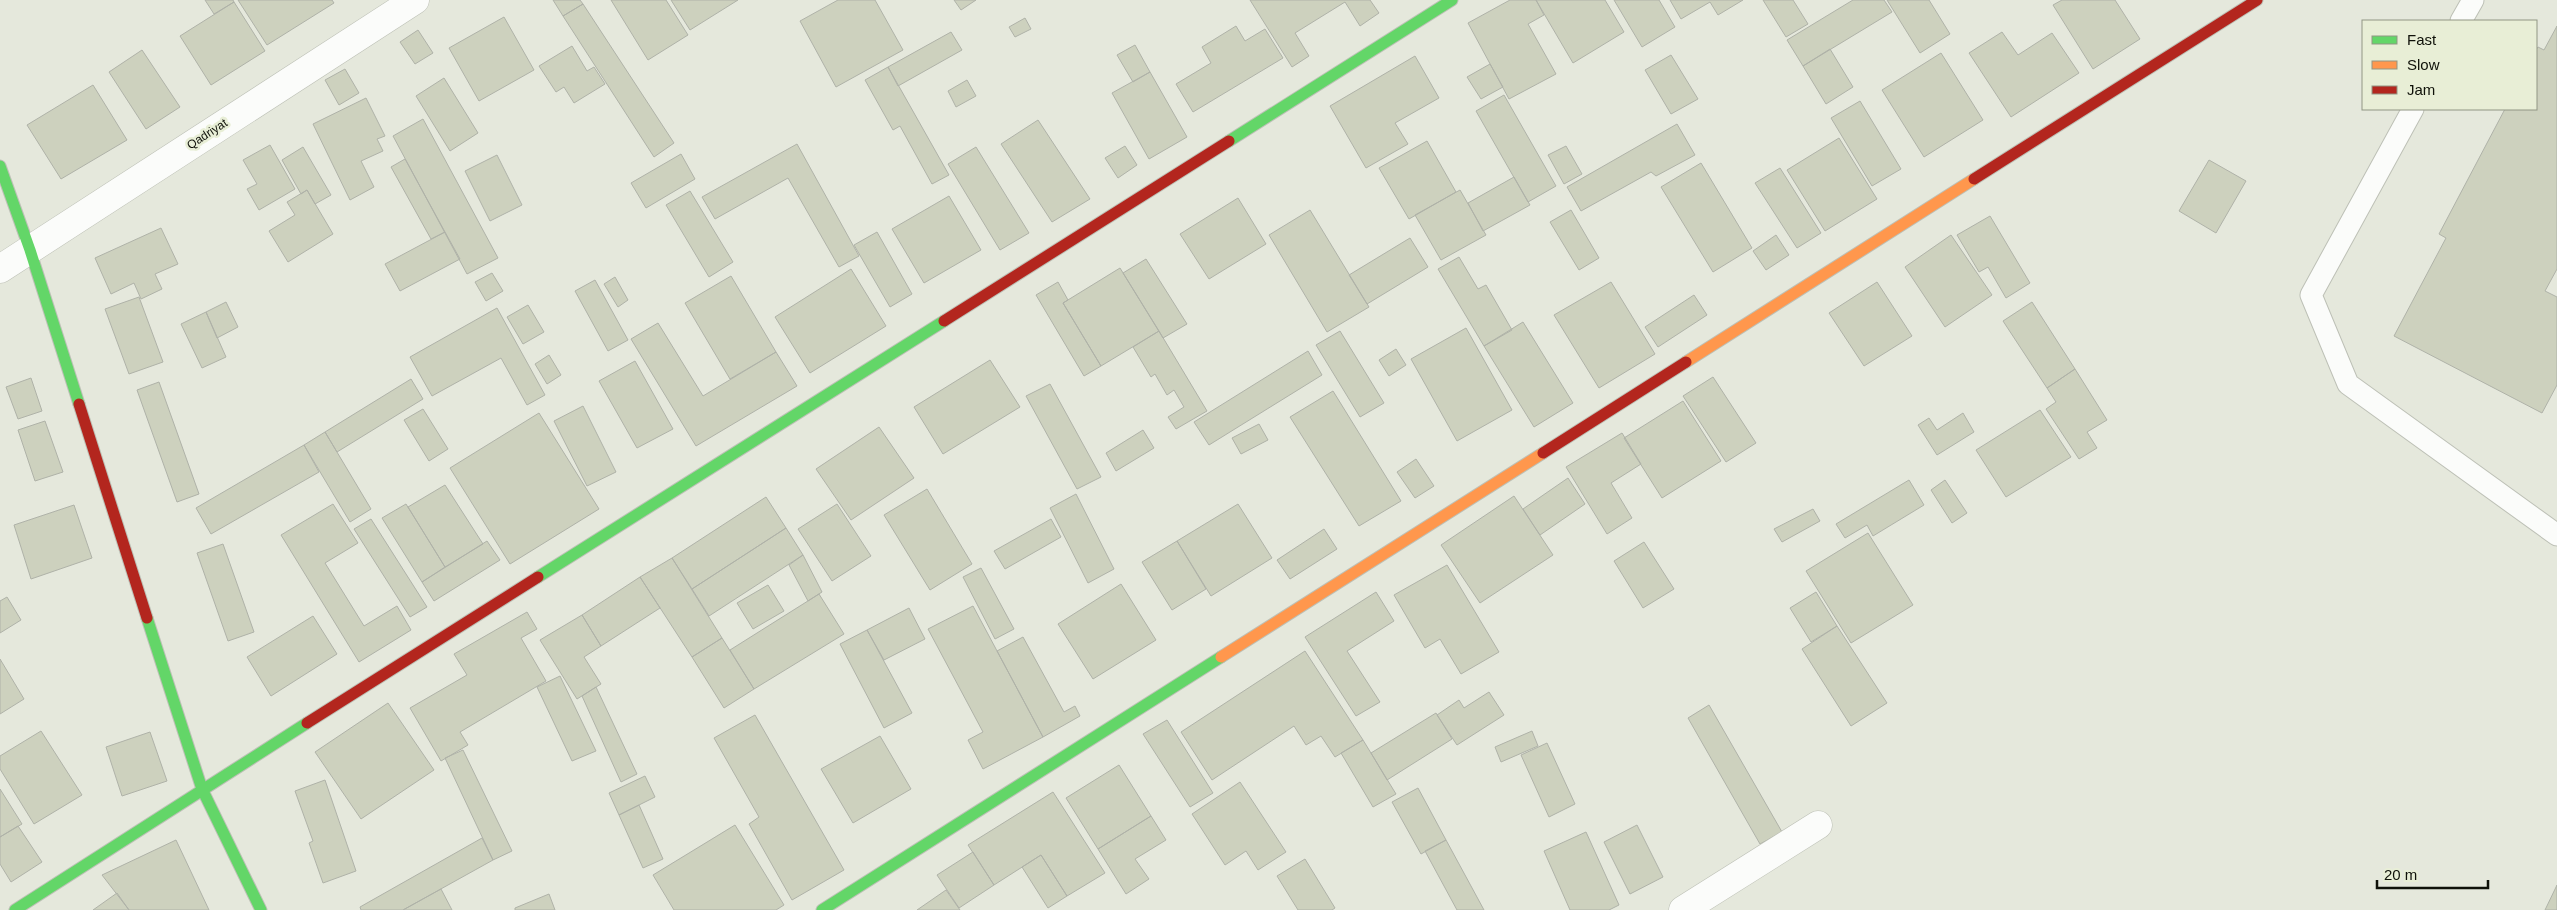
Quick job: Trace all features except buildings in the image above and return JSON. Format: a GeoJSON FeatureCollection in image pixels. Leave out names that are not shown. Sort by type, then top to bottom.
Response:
{"type":"FeatureCollection","features":[{"type":"Feature","properties":{"kind":"street","name":"Qadriyat"},"geometry":{"type":"LineString","coordinates":[[0,269],[414,0]]}},
{"type":"Feature","properties":{"kind":"street"},"geometry":{"type":"LineString","coordinates":[[15,910],[202,789],[1452,0]]}},
{"type":"Feature","properties":{"kind":"street"},"geometry":{"type":"LineString","coordinates":[[822,910],[2257,0]]}},
{"type":"Feature","properties":{"kind":"street"},"geometry":{"type":"LineString","coordinates":[[0,166],[30,250],[202,789],[261,910]]}},
{"type":"Feature","properties":{"kind":"street"},"geometry":{"type":"LineString","coordinates":[[1683,910],[1818,825]]}},
{"type":"Feature","properties":{"kind":"lane"},"geometry":{"type":"LineString","coordinates":[[2462,20],[2473,0]]}},
{"type":"Feature","properties":{"kind":"lane"},"geometry":{"type":"LineString","coordinates":[[2412,110],[2310,295],[2348,384],[2557,535]]}},
{"type":"Feature","properties":{"kind":"traffic: fast"},"geometry":{"type":"LineString","coordinates":[[1229,141],[1452,0]]}},
{"type":"Feature","properties":{"kind":"traffic: fast"},"geometry":{"type":"LineString","coordinates":[[0,166],[30,250],[79,404]]}},
{"type":"Feature","properties":{"kind":"traffic: fast"},"geometry":{"type":"LineString","coordinates":[[538,577],[944,321]]}},
{"type":"Feature","properties":{"kind":"traffic: fast"},"geometry":{"type":"LineString","coordinates":[[147,618],[202,789],[261,910]]}},
{"type":"Feature","properties":{"kind":"traffic: fast"},"geometry":{"type":"LineString","coordinates":[[822,910],[1221,657]]}},
{"type":"Feature","properties":{"kind":"traffic: fast"},"geometry":{"type":"LineString","coordinates":[[15,910],[307,723]]}},
{"type":"Feature","properties":{"kind":"traffic: slow"},"geometry":{"type":"LineString","coordinates":[[1686,362],[1974,179]]}},
{"type":"Feature","properties":{"kind":"traffic: slow"},"geometry":{"type":"LineString","coordinates":[[1221,657],[1543,453]]}},
{"type":"Feature","properties":{"kind":"traffic: jam"},"geometry":{"type":"LineString","coordinates":[[1974,179],[2257,0]]}},
{"type":"Feature","properties":{"kind":"traffic: jam"},"geometry":{"type":"LineString","coordinates":[[944,321],[1229,141]]}},
{"type":"Feature","properties":{"kind":"traffic: jam"},"geometry":{"type":"LineString","coordinates":[[1543,453],[1686,362]]}},
{"type":"Feature","properties":{"kind":"traffic: jam"},"geometry":{"type":"LineString","coordinates":[[79,404],[147,618]]}},
{"type":"Feature","properties":{"kind":"traffic: jam"},"geometry":{"type":"LineString","coordinates":[[307,723],[538,577]]}}]}
